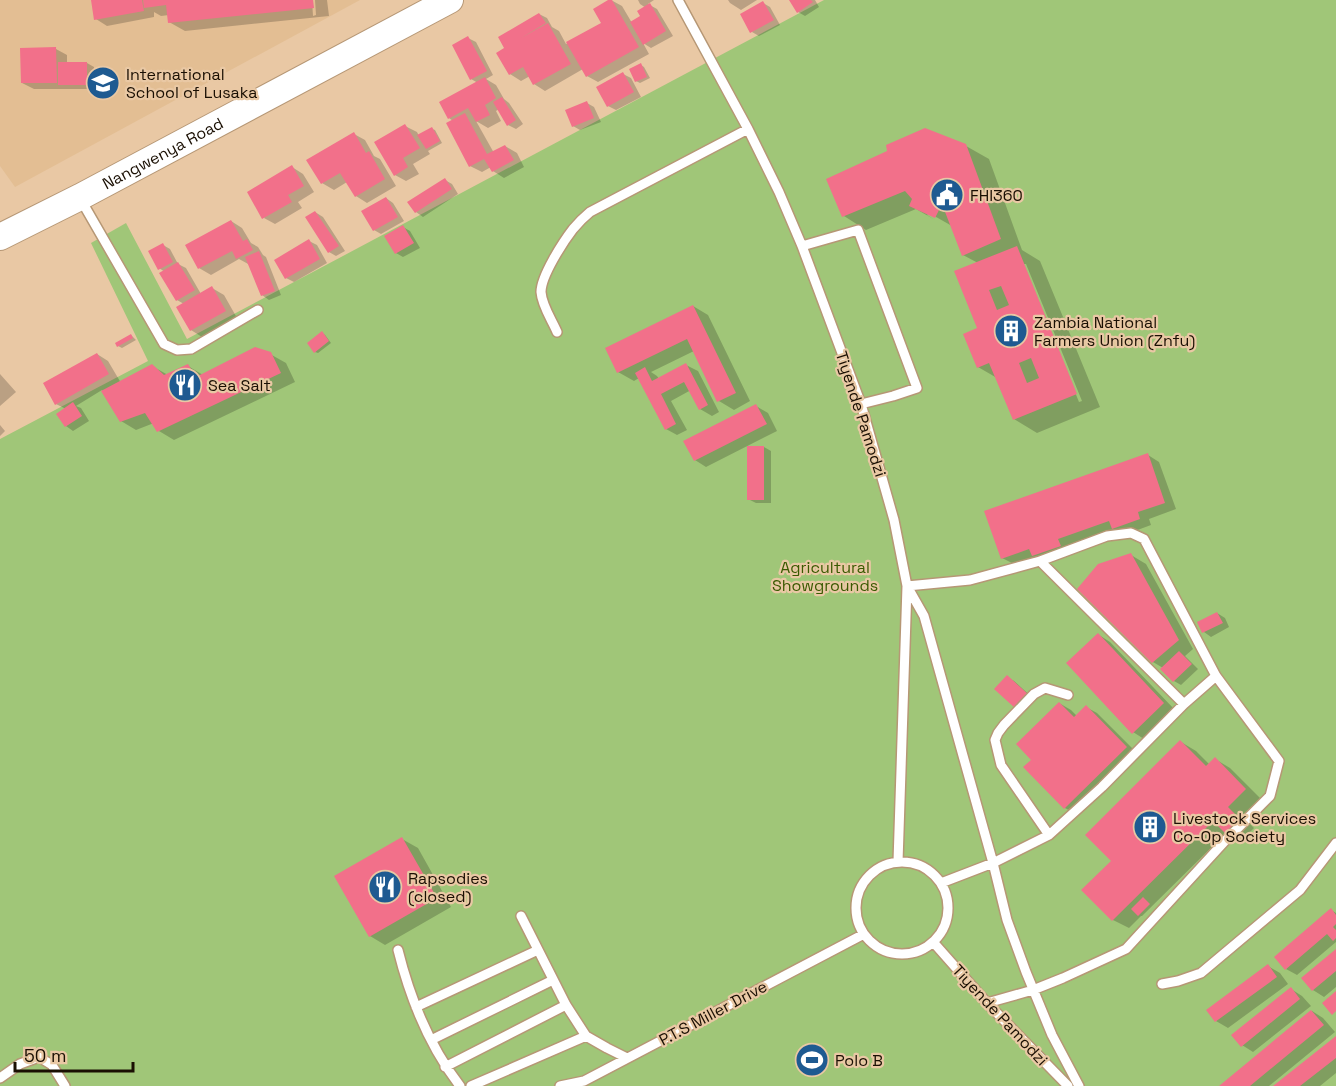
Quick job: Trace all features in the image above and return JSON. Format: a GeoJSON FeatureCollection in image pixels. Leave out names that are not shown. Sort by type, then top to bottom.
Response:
{"type":"FeatureCollection","features":[{"type":"Feature","properties":{"kind":"main road","name":"Nangwenya Road"},"geometry":{"type":"LineString","coordinates":[[0,237],[80,197],[450,0]]}},
{"type":"Feature","properties":{"kind":"lane","name":"Tiyende Pamodzi"},"geometry":{"type":"LineString","coordinates":[[678,0],[748,129],[802,246],[861,404],[894,520],[907,586],[898,862]]}},
{"type":"Feature","properties":{"kind":"lane"},"geometry":{"type":"LineString","coordinates":[[557,332],[543,303],[541,292],[543,281],[555,256],[573,229],[590,212],[748,129]]}},
{"type":"Feature","properties":{"kind":"lane"},"geometry":{"type":"LineString","coordinates":[[80,197],[164,344],[177,350],[191,349],[258,310]]}},
{"type":"Feature","properties":{"kind":"lane"},"geometry":{"type":"LineString","coordinates":[[802,246],[858,230],[917,388],[861,404]]}},
{"type":"Feature","properties":{"kind":"lane"},"geometry":{"type":"LineString","coordinates":[[987,1003],[1032,990],[1126,950],[1225,841],[1270,796],[1279,761],[1216,676],[1144,539],[1131,533],[1107,536],[1040,561],[970,580],[907,586],[924,616],[1007,920],[1032,990],[1052,1035],[1079,1086]]}},
{"type":"Feature","properties":{"kind":"lane"},"geometry":{"type":"LineString","coordinates":[[1040,561],[1184,704]]}},
{"type":"Feature","properties":{"kind":"lane"},"geometry":{"type":"LineString","coordinates":[[941,883],[993,863],[1049,835],[1216,676]]}},
{"type":"Feature","properties":{"kind":"lane"},"geometry":{"type":"LineString","coordinates":[[1049,835],[1000,765],[995,740],[1004,725],[1034,694],[1044,688],[1068,695]]}},
{"type":"Feature","properties":{"kind":"lane"},"geometry":{"type":"LineString","coordinates":[[1162,984],[1201,973],[1300,890],[1336,843]]}},
{"type":"Feature","properties":{"kind":"lane"},"geometry":{"type":"LineString","coordinates":[[898,862],[917,864],[934,875],[941,883],[947,903],[945,925],[941,935],[934,943],[917,953],[908,955],[888,952],[870,941],[859,926],[855,907],[860,888],[872,873],[888,864],[898,862]]}},
{"type":"Feature","properties":{"kind":"lane"},"geometry":{"type":"LineString","coordinates":[[521,916],[566,1005],[586,1036],[627,1058]]}},
{"type":"Feature","properties":{"kind":"lane","name":"P.T.S Miller Drive"},"geometry":{"type":"LineString","coordinates":[[561,1086],[584,1081],[864,934]]}},
{"type":"Feature","properties":{"kind":"lane","name":"Tiyende Pamodzi"},"geometry":{"type":"LineString","coordinates":[[934,943],[987,1003],[1068,1086]]}},
{"type":"Feature","properties":{"kind":"lane"},"geometry":{"type":"LineString","coordinates":[[398,950],[416,1007],[431,1040],[445,1067],[460,1086]]}},
{"type":"Feature","properties":{"kind":"lane"},"geometry":{"type":"LineString","coordinates":[[416,1007],[538,950]]}},
{"type":"Feature","properties":{"kind":"lane"},"geometry":{"type":"LineString","coordinates":[[431,1040],[553,980]]}},
{"type":"Feature","properties":{"kind":"lane"},"geometry":{"type":"LineString","coordinates":[[445,1067],[566,1005]]}},
{"type":"Feature","properties":{"kind":"lane"},"geometry":{"type":"LineString","coordinates":[[471,1086],[586,1036]]}},
{"type":"Feature","properties":{"kind":"lane"},"geometry":{"type":"LineString","coordinates":[[0,1078],[20,1064],[39,1057],[52,1065],[65,1086]]}},
{"type":"Feature","properties":{"kind":"shaded area","name":"International School of Lusaka"},"geometry":{"type":"Polygon","coordinates":[[[0,0],[360,0],[15,187],[0,166],[0,0]]]}},
{"type":"Feature","properties":{"kind":"green space","name":"Agricultural Showgrounds"},"geometry":{"type":"Polygon","coordinates":[[[824,0],[1336,0],[1336,1086],[0,1086],[0,439],[148,361],[91,243],[126,223],[187,339],[824,0]]]}},
{"type":"Feature","properties":{"kind":"building"},"geometry":{"type":"Polygon","coordinates":[[[91,0],[142,0],[144,11],[94,20],[91,0]]]}},
{"type":"Feature","properties":{"kind":"building"},"geometry":{"type":"Polygon","coordinates":[[[143,0],[313,0],[314,8],[168,23],[166,5],[144,8],[143,0]]]}},
{"type":"Feature","properties":{"kind":"building"},"geometry":{"type":"Polygon","coordinates":[[[612,0],[639,47],[586,77],[566,42],[601,23],[593,9],[612,0]]]}},
{"type":"Feature","properties":{"kind":"building"},"geometry":{"type":"Polygon","coordinates":[[[789,0],[811,0],[813,2],[797,13],[789,0]]]}},
{"type":"Feature","properties":{"kind":"building"},"geometry":{"type":"Polygon","coordinates":[[[763,1],[774,20],[750,33],[740,14],[763,1]]]}},
{"type":"Feature","properties":{"kind":"building"},"geometry":{"type":"Polygon","coordinates":[[[650,3],[666,31],[643,45],[630,22],[640,16],[637,11],[650,3]]]}},
{"type":"Feature","properties":{"kind":"building"},"geometry":{"type":"Polygon","coordinates":[[[539,13],[546,23],[521,38],[548,23],[571,64],[533,85],[523,67],[509,75],[496,53],[504,48],[498,37],[539,13]]]}},
{"type":"Feature","properties":{"kind":"building"},"geometry":{"type":"Polygon","coordinates":[[[468,36],[487,71],[470,80],[452,45],[468,36]]]}},
{"type":"Feature","properties":{"kind":"building"},"geometry":{"type":"Polygon","coordinates":[[[56,47],[57,83],[21,83],[20,48],[56,47]]]}},
{"type":"Feature","properties":{"kind":"building"},"geometry":{"type":"Polygon","coordinates":[[[58,62],[87,62],[87,85],[58,85],[58,62]]]}},
{"type":"Feature","properties":{"kind":"building"},"geometry":{"type":"Polygon","coordinates":[[[641,63],[647,77],[635,82],[629,69],[641,63]]]}},
{"type":"Feature","properties":{"kind":"building"},"geometry":{"type":"Polygon","coordinates":[[[623,72],[634,92],[607,107],[596,87],[623,72]]]}},
{"type":"Feature","properties":{"kind":"building"},"geometry":{"type":"Polygon","coordinates":[[[485,77],[496,98],[485,105],[490,115],[476,122],[468,108],[448,119],[439,102],[485,77]]]}},
{"type":"Feature","properties":{"kind":"building"},"geometry":{"type":"Polygon","coordinates":[[[502,97],[516,120],[507,126],[493,102],[502,97]]]}},
{"type":"Feature","properties":{"kind":"building"},"geometry":{"type":"Polygon","coordinates":[[[587,101],[594,118],[572,127],[565,110],[587,101]]]}},
{"type":"Feature","properties":{"kind":"building"},"geometry":{"type":"Polygon","coordinates":[[[465,113],[487,154],[505,145],[514,160],[492,172],[484,159],[469,167],[446,123],[465,113]]]}},
{"type":"Feature","properties":{"kind":"building"},"geometry":{"type":"Polygon","coordinates":[[[405,124],[420,148],[403,158],[408,167],[394,176],[374,142],[405,124]]]}},
{"type":"Feature","properties":{"kind":"building"},"geometry":{"type":"Polygon","coordinates":[[[432,127],[440,141],[426,149],[417,135],[432,127]]]}},
{"type":"Feature","properties":{"kind":"building","name":"FHI360"},"geometry":{"type":"Polygon","coordinates":[[[925,128],[966,144],[1001,239],[962,256],[942,204],[935,218],[909,206],[912,199],[905,191],[842,217],[826,179],[887,151],[886,145],[925,128]]]}},
{"type":"Feature","properties":{"kind":"building"},"geometry":{"type":"Polygon","coordinates":[[[354,132],[366,153],[369,151],[385,179],[355,197],[340,173],[321,184],[306,160],[354,132]]]}},
{"type":"Feature","properties":{"kind":"building"},"geometry":{"type":"Polygon","coordinates":[[[292,165],[304,186],[288,195],[292,202],[262,219],[247,192],[292,165]]]}},
{"type":"Feature","properties":{"kind":"building"},"geometry":{"type":"Polygon","coordinates":[[[445,178],[452,189],[415,213],[407,202],[445,178]]]}},
{"type":"Feature","properties":{"kind":"building"},"geometry":{"type":"Polygon","coordinates":[[[386,197],[398,217],[373,231],[361,211],[386,197]]]}},
{"type":"Feature","properties":{"kind":"building"},"geometry":{"type":"Polygon","coordinates":[[[315,211],[339,246],[328,253],[305,217],[315,211]]]}},
{"type":"Feature","properties":{"kind":"building"},"geometry":{"type":"Polygon","coordinates":[[[231,220],[243,241],[247,239],[253,250],[236,259],[232,251],[198,269],[185,245],[231,220]]]}},
{"type":"Feature","properties":{"kind":"building"},"geometry":{"type":"Polygon","coordinates":[[[403,225],[414,243],[395,254],[384,236],[403,225]]]}},
{"type":"Feature","properties":{"kind":"building"},"geometry":{"type":"Polygon","coordinates":[[[309,239],[320,259],[285,279],[274,260],[309,239]]]}},
{"type":"Feature","properties":{"kind":"building"},"geometry":{"type":"Polygon","coordinates":[[[163,243],[173,262],[158,270],[148,251],[163,243]]]}},
{"type":"Feature","properties":{"kind":"building","name":"Zambia National Farmers Union (Znfu)"},"geometry":{"type":"Polygon","coordinates":[[[1017,246],[1077,394],[1013,420],[989,363],[977,368],[963,334],[977,328],[954,271],[1017,246]],[[1001,286],[989,290],[997,310],[1009,305],[1001,286]],[[1031,358],[1019,363],[1027,383],[1039,378],[1031,358]]]}},
{"type":"Feature","properties":{"kind":"building"},"geometry":{"type":"Polygon","coordinates":[[[259,251],[275,291],[261,296],[245,257],[259,251]]]}},
{"type":"Feature","properties":{"kind":"building"},"geometry":{"type":"Polygon","coordinates":[[[178,262],[195,290],[176,301],[159,273],[178,262]]]}},
{"type":"Feature","properties":{"kind":"building"},"geometry":{"type":"Polygon","coordinates":[[[212,286],[226,311],[190,331],[176,307],[212,286]]]}},
{"type":"Feature","properties":{"kind":"building"},"geometry":{"type":"Polygon","coordinates":[[[693,305],[736,393],[717,402],[687,339],[617,373],[605,348],[693,305]]]}},
{"type":"Feature","properties":{"kind":"building"},"geometry":{"type":"Polygon","coordinates":[[[322,331],[329,341],[314,353],[307,343],[322,331]]]}},
{"type":"Feature","properties":{"kind":"building"},"geometry":{"type":"Polygon","coordinates":[[[131,334],[133,338],[117,347],[115,343],[131,334]]]}},
{"type":"Feature","properties":{"kind":"building","name":"Sea Salt"},"geometry":{"type":"Polygon","coordinates":[[[255,347],[271,352],[281,373],[157,432],[145,413],[120,422],[101,391],[152,364],[164,375],[188,364],[196,377],[255,347]]]}},
{"type":"Feature","properties":{"kind":"building"},"geometry":{"type":"Polygon","coordinates":[[[97,353],[109,374],[55,405],[43,383],[97,353]]]}},
{"type":"Feature","properties":{"kind":"building"},"geometry":{"type":"Polygon","coordinates":[[[686,363],[708,405],[699,410],[684,382],[661,394],[676,424],[665,430],[635,373],[645,367],[652,381],[686,363]]]}},
{"type":"Feature","properties":{"kind":"building"},"geometry":{"type":"Polygon","coordinates":[[[73,402],[82,416],[65,427],[56,414],[73,402]]]}},
{"type":"Feature","properties":{"kind":"building"},"geometry":{"type":"Polygon","coordinates":[[[756,404],[767,424],[694,461],[683,441],[756,404]]]}},
{"type":"Feature","properties":{"kind":"building"},"geometry":{"type":"Polygon","coordinates":[[[747,446],[764,446],[764,500],[747,500],[747,446]]]}},
{"type":"Feature","properties":{"kind":"building"},"geometry":{"type":"Polygon","coordinates":[[[1148,453],[1165,503],[1138,512],[1140,519],[1112,529],[1109,521],[1058,539],[1061,546],[1032,556],[1029,549],[1001,559],[984,511],[1148,453]]]}},
{"type":"Feature","properties":{"kind":"building"},"geometry":{"type":"Polygon","coordinates":[[[1131,553],[1179,640],[1152,663],[1077,589],[1098,564],[1131,553]]]}},
{"type":"Feature","properties":{"kind":"building"},"geometry":{"type":"Polygon","coordinates":[[[1217,612],[1223,623],[1202,633],[1197,622],[1217,612]]]}},
{"type":"Feature","properties":{"kind":"building"},"geometry":{"type":"Polygon","coordinates":[[[1098,633],[1164,703],[1132,734],[1066,663],[1098,633]]]}},
{"type":"Feature","properties":{"kind":"building"},"geometry":{"type":"Polygon","coordinates":[[[1179,651],[1192,664],[1173,682],[1160,669],[1179,651]]]}},
{"type":"Feature","properties":{"kind":"building"},"geometry":{"type":"Polygon","coordinates":[[[1007,675],[1029,695],[1016,709],[994,689],[1007,675]]]}},
{"type":"Feature","properties":{"kind":"building"},"geometry":{"type":"Polygon","coordinates":[[[1059,702],[1074,717],[1086,705],[1127,747],[1064,809],[1023,767],[1031,760],[1016,744],[1059,702]]]}},
{"type":"Feature","properties":{"kind":"building","name":"Livestock Services Co-Op Society"},"geometry":{"type":"Polygon","coordinates":[[[1180,740],[1206,766],[1215,757],[1246,789],[1228,807],[1240,819],[1225,833],[1213,821],[1112,921],[1081,890],[1111,861],[1085,835],[1180,740]]]}},
{"type":"Feature","properties":{"kind":"building","name":"Rapsodies (closed)"},"geometry":{"type":"Polygon","coordinates":[[[402,837],[437,898],[369,937],[334,876],[402,837]]]}},
{"type":"Feature","properties":{"kind":"building"},"geometry":{"type":"Polygon","coordinates":[[[1143,897],[1150,904],[1138,916],[1131,909],[1143,897]]]}},
{"type":"Feature","properties":{"kind":"building"},"geometry":{"type":"Polygon","coordinates":[[[1331,908],[1336,915],[1336,924],[1333,927],[1336,930],[1336,938],[1333,941],[1327,934],[1285,970],[1274,957],[1331,908]]]}},
{"type":"Feature","properties":{"kind":"building"},"geometry":{"type":"Polygon","coordinates":[[[1336,949],[1336,971],[1312,991],[1301,978],[1336,949]]]}},
{"type":"Feature","properties":{"kind":"building"},"geometry":{"type":"Polygon","coordinates":[[[1268,964],[1277,977],[1215,1022],[1206,1010],[1268,964]]]}},
{"type":"Feature","properties":{"kind":"building"},"geometry":{"type":"Polygon","coordinates":[[[1291,987],[1300,999],[1241,1047],[1231,1035],[1291,987]]]}},
{"type":"Feature","properties":{"kind":"building"},"geometry":{"type":"Polygon","coordinates":[[[1336,991],[1336,1011],[1332,1015],[1322,1003],[1336,991]]]}},
{"type":"Feature","properties":{"kind":"building"},"geometry":{"type":"Polygon","coordinates":[[[1311,1010],[1324,1025],[1250,1086],[1219,1086],[1311,1010]]]}},
{"type":"Feature","properties":{"kind":"building"},"geometry":{"type":"Polygon","coordinates":[[[1336,1036],[1336,1058],[1300,1086],[1273,1086],[1336,1036]]]}},
{"type":"Feature","properties":{"kind":"place","name":"International School of Lusaka"},"geometry":{"type":"Point","coordinates":[103,83]}},
{"type":"Feature","properties":{"kind":"place","name":"FHI360"},"geometry":{"type":"Point","coordinates":[947,195]}},
{"type":"Feature","properties":{"kind":"place","name":"Zambia National Farmers Union (Znfu)"},"geometry":{"type":"Point","coordinates":[1011,331]}},
{"type":"Feature","properties":{"kind":"place","name":"Sea Salt"},"geometry":{"type":"Point","coordinates":[185,385]}},
{"type":"Feature","properties":{"kind":"place","name":"Livestock Services Co-Op Society"},"geometry":{"type":"Point","coordinates":[1150,827]}},
{"type":"Feature","properties":{"kind":"place","name":"Rapsodies (closed)"},"geometry":{"type":"Point","coordinates":[385,887]}},
{"type":"Feature","properties":{"kind":"place","name":"Polo B"},"geometry":{"type":"Point","coordinates":[812,1060]}}]}
